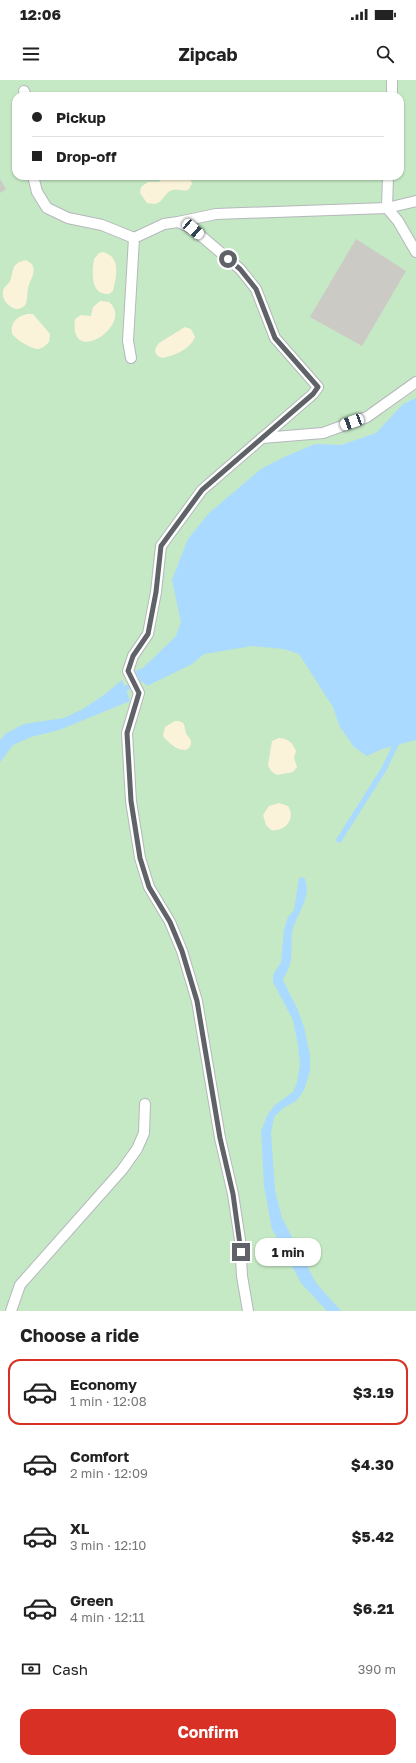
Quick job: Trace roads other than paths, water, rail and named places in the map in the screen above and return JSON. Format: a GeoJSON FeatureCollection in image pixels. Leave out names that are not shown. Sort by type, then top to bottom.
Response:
{"type":"FeatureCollection","features":[{"type":"Feature","properties":{"kind":"lane"},"geometry":{"type":"LineString","coordinates":[[392,80],[392,92]]}},
{"type":"Feature","properties":{"kind":"lane"},"geometry":{"type":"LineString","coordinates":[[34,180],[37,192],[47,208],[68,218],[102,225],[134,238],[164,224],[216,214],[387,208],[416,201]]}},
{"type":"Feature","properties":{"kind":"lane"},"geometry":{"type":"LineString","coordinates":[[388,180],[387,208],[398,221],[416,252]]}},
{"type":"Feature","properties":{"kind":"lane"},"geometry":{"type":"LineString","coordinates":[[178,222],[193,229],[240,269],[256,289],[275,338],[318,387],[313,394],[202,490],[161,546],[156,592],[148,634],[133,656],[128,671],[139,693],[127,733],[131,801],[140,858],[149,887],[170,922],[182,951],[197,1001],[220,1138],[233,1194],[240,1240],[242,1276],[248,1311]]}},
{"type":"Feature","properties":{"kind":"lane"},"geometry":{"type":"LineString","coordinates":[[131,358],[128,341],[134,238]]}},
{"type":"Feature","properties":{"kind":"lane"},"geometry":{"type":"LineString","coordinates":[[262,438],[323,433],[367,417],[416,382]]}},
{"type":"Feature","properties":{"kind":"lane"},"geometry":{"type":"LineString","coordinates":[[11,1311],[20,1285],[122,1170],[137,1149],[144,1133],[145,1104]]}},
{"type":"Feature","properties":{"kind":"water"},"geometry":{"type":"Polygon","coordinates":[[[416,398],[416,740],[382,749],[367,756],[354,747],[340,727],[333,707],[299,654],[284,649],[252,646],[204,654],[192,664],[147,686],[134,672],[144,667],[176,636],[181,622],[172,580],[188,539],[209,513],[261,469],[315,444],[341,445],[376,433],[403,404],[416,398]]]}},
{"type":"Feature","properties":{"kind":"water"},"geometry":{"type":"Polygon","coordinates":[[[122,680],[130,701],[59,730],[31,737],[13,745],[0,762],[0,740],[5,734],[24,724],[64,718],[83,709],[104,695],[122,680]]]}},
{"type":"Feature","properties":{"kind":"water"},"geometry":{"type":"Polygon","coordinates":[[[302,877],[305,879],[307,886],[305,899],[292,932],[291,960],[283,980],[297,1008],[304,1027],[310,1055],[310,1071],[304,1090],[296,1101],[283,1108],[274,1117],[271,1133],[275,1190],[282,1218],[316,1283],[341,1311],[327,1311],[301,1283],[272,1229],[264,1186],[261,1131],[268,1114],[275,1105],[293,1092],[297,1083],[300,1065],[293,1020],[273,982],[273,975],[281,962],[284,929],[288,917],[294,910],[299,879],[302,877]]]}},
{"type":"Feature","properties":{"kind":"waterway"},"geometry":{"type":"LineString","coordinates":[[119,693],[146,676]]}},
{"type":"Feature","properties":{"kind":"waterway"},"geometry":{"type":"LineString","coordinates":[[339,840],[384,769],[398,740]]}}]}
